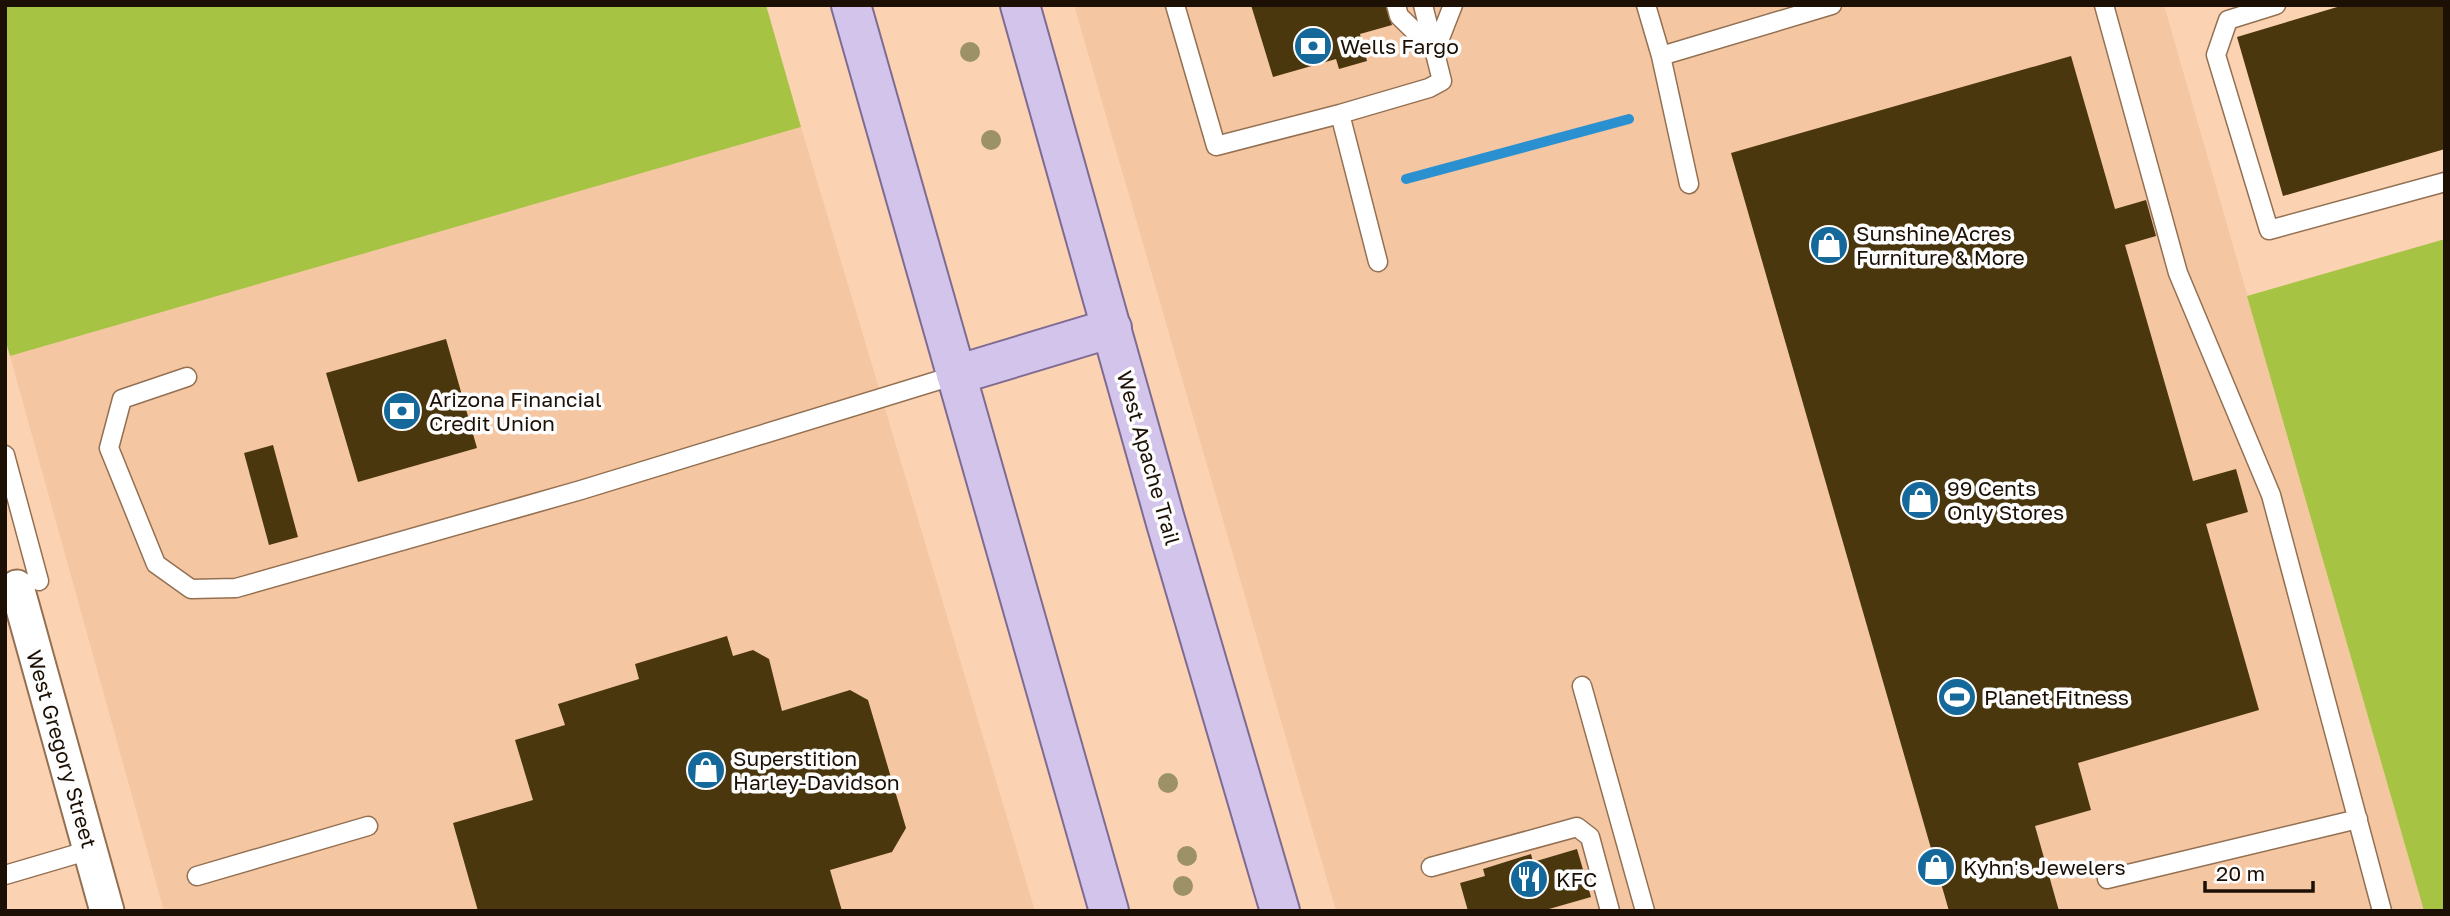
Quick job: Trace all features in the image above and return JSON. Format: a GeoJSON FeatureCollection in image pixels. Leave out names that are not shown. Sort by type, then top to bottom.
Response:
{"type":"FeatureCollection","features":[{"type":"Feature","properties":{"kind":"main road"},"geometry":{"type":"LineString","coordinates":[[851,5],[1109,911]]}},
{"type":"Feature","properties":{"kind":"main road","name":"West Apache Trail"},"geometry":{"type":"LineString","coordinates":[[1020,5],[1280,911]]}},
{"type":"Feature","properties":{"kind":"main road"},"geometry":{"type":"LineString","coordinates":[[956,375],[1112,328]]}},
{"type":"Feature","properties":{"kind":"street","name":"West Gregory Street"},"geometry":{"type":"LineString","coordinates":[[20,586],[107,911]]}},
{"type":"Feature","properties":{"kind":"lane"},"geometry":{"type":"LineString","coordinates":[[1175,5],[1216,146],[1340,114],[1429,88],[1442,81],[1423,5]]}},
{"type":"Feature","properties":{"kind":"lane"},"geometry":{"type":"LineString","coordinates":[[1396,5],[1399,16],[1435,51]]}},
{"type":"Feature","properties":{"kind":"lane"},"geometry":{"type":"LineString","coordinates":[[1435,51],[1453,5]]}},
{"type":"Feature","properties":{"kind":"lane"},"geometry":{"type":"LineString","coordinates":[[1646,5],[1661,56],[1689,184]]}},
{"type":"Feature","properties":{"kind":"lane"},"geometry":{"type":"LineString","coordinates":[[1661,56],[1832,5]]}},
{"type":"Feature","properties":{"kind":"lane"},"geometry":{"type":"LineString","coordinates":[[2104,5],[2178,273],[2271,495],[2382,911]]}},
{"type":"Feature","properties":{"kind":"lane"},"geometry":{"type":"LineString","coordinates":[[2276,5],[2228,20],[2216,55],[2269,230],[2445,182]]}},
{"type":"Feature","properties":{"kind":"lane"},"geometry":{"type":"LineString","coordinates":[[1340,114],[1378,262]]}},
{"type":"Feature","properties":{"kind":"lane"},"geometry":{"type":"LineString","coordinates":[[187,377],[122,399],[109,448],[156,564],[191,589],[236,588],[581,490],[956,375]]}},
{"type":"Feature","properties":{"kind":"lane"},"geometry":{"type":"LineString","coordinates":[[5,455],[20,586]]}},
{"type":"Feature","properties":{"kind":"lane"},"geometry":{"type":"LineString","coordinates":[[1582,686],[1645,911]]}},
{"type":"Feature","properties":{"kind":"lane"},"geometry":{"type":"LineString","coordinates":[[2107,879],[2358,819]]}},
{"type":"Feature","properties":{"kind":"lane"},"geometry":{"type":"LineString","coordinates":[[197,876],[368,825]]}},
{"type":"Feature","properties":{"kind":"lane"},"geometry":{"type":"LineString","coordinates":[[1431,867],[1577,827],[1590,837],[1610,911]]}},
{"type":"Feature","properties":{"kind":"lane"},"geometry":{"type":"LineString","coordinates":[[5,875],[90,850]]}},
{"type":"Feature","properties":{"kind":"shaded area"},"geometry":{"type":"Polygon","coordinates":[[[1074,5],[2164,5],[2424,911],[1336,911],[1074,5]]]}},
{"type":"Feature","properties":{"kind":"shaded area"},"geometry":{"type":"Polygon","coordinates":[[[801,127],[1035,911],[164,911],[10,356],[801,127]]]}},
{"type":"Feature","properties":{"kind":"green space"},"geometry":{"type":"Polygon","coordinates":[[[5,5],[766,5],[801,127],[10,356],[5,339],[5,5]]]}},
{"type":"Feature","properties":{"kind":"green space"},"geometry":{"type":"Polygon","coordinates":[[[2445,239],[2445,911],[2424,911],[2247,296],[2445,239]]]}},
{"type":"Feature","properties":{"kind":"building","name":"Wells Fargo"},"geometry":{"type":"Polygon","coordinates":[[[1251,5],[1386,5],[1392,25],[1360,34],[1367,61],[1339,69],[1336,59],[1273,77],[1251,5]]]}},
{"type":"Feature","properties":{"kind":"building"},"geometry":{"type":"Polygon","coordinates":[[[2344,5],[2445,5],[2445,149],[2283,196],[2237,37],[2344,5]]]}},
{"type":"Feature","properties":{"kind":"building"},"geometry":{"type":"Polygon","coordinates":[[[2071,56],[2115,209],[2146,200],[2156,236],[2125,245],[2193,481],[2236,469],[2248,512],[2206,524],[2259,710],[2078,763],[2091,810],[2035,826],[2059,911],[1949,911],[1731,153],[2071,56]]]}},
{"type":"Feature","properties":{"kind":"building","name":"Arizona Financial Credit Union"},"geometry":{"type":"Polygon","coordinates":[[[446,339],[477,448],[358,482],[326,373],[446,339]]]}},
{"type":"Feature","properties":{"kind":"building"},"geometry":{"type":"Polygon","coordinates":[[[273,445],[298,537],[269,545],[244,453],[273,445]]]}},
{"type":"Feature","properties":{"kind":"building","name":"Superstition Harley-Davidson"},"geometry":{"type":"Polygon","coordinates":[[[727,636],[733,656],[753,650],[769,659],[782,711],[850,690],[868,700],[906,828],[892,852],[830,870],[842,911],[478,911],[453,823],[533,800],[515,740],[565,725],[558,704],[639,679],[635,664],[727,636]]]}},
{"type":"Feature","properties":{"kind":"building","name":"KFC"},"geometry":{"type":"Polygon","coordinates":[[[1577,849],[1591,897],[1542,911],[1468,911],[1460,883],[1485,876],[1483,869],[1531,854],[1533,862],[1577,849]]]}},
{"type":"Feature","properties":{"kind":"waterway"},"geometry":{"type":"LineString","coordinates":[[1406,179],[1629,119]]}},
{"type":"Feature","properties":{"kind":"place","name":"Wells Fargo"},"geometry":{"type":"Point","coordinates":[1313,46]}},
{"type":"Feature","properties":{"kind":"place","name":"Sunshine Acres Furniture & More"},"geometry":{"type":"Point","coordinates":[1829,245]}},
{"type":"Feature","properties":{"kind":"place","name":"Arizona Financial Credit Union"},"geometry":{"type":"Point","coordinates":[402,411]}},
{"type":"Feature","properties":{"kind":"place","name":"99 Cents Only Stores"},"geometry":{"type":"Point","coordinates":[1920,500]}},
{"type":"Feature","properties":{"kind":"place","name":"Planet Fitness"},"geometry":{"type":"Point","coordinates":[1957,697]}},
{"type":"Feature","properties":{"kind":"place","name":"Superstition Harley-Davidson"},"geometry":{"type":"Point","coordinates":[706,770]}},
{"type":"Feature","properties":{"kind":"place","name":"Kyhn's Jewelers"},"geometry":{"type":"Point","coordinates":[1936,867]}},
{"type":"Feature","properties":{"kind":"place","name":"KFC"},"geometry":{"type":"Point","coordinates":[1529,879]}}]}
